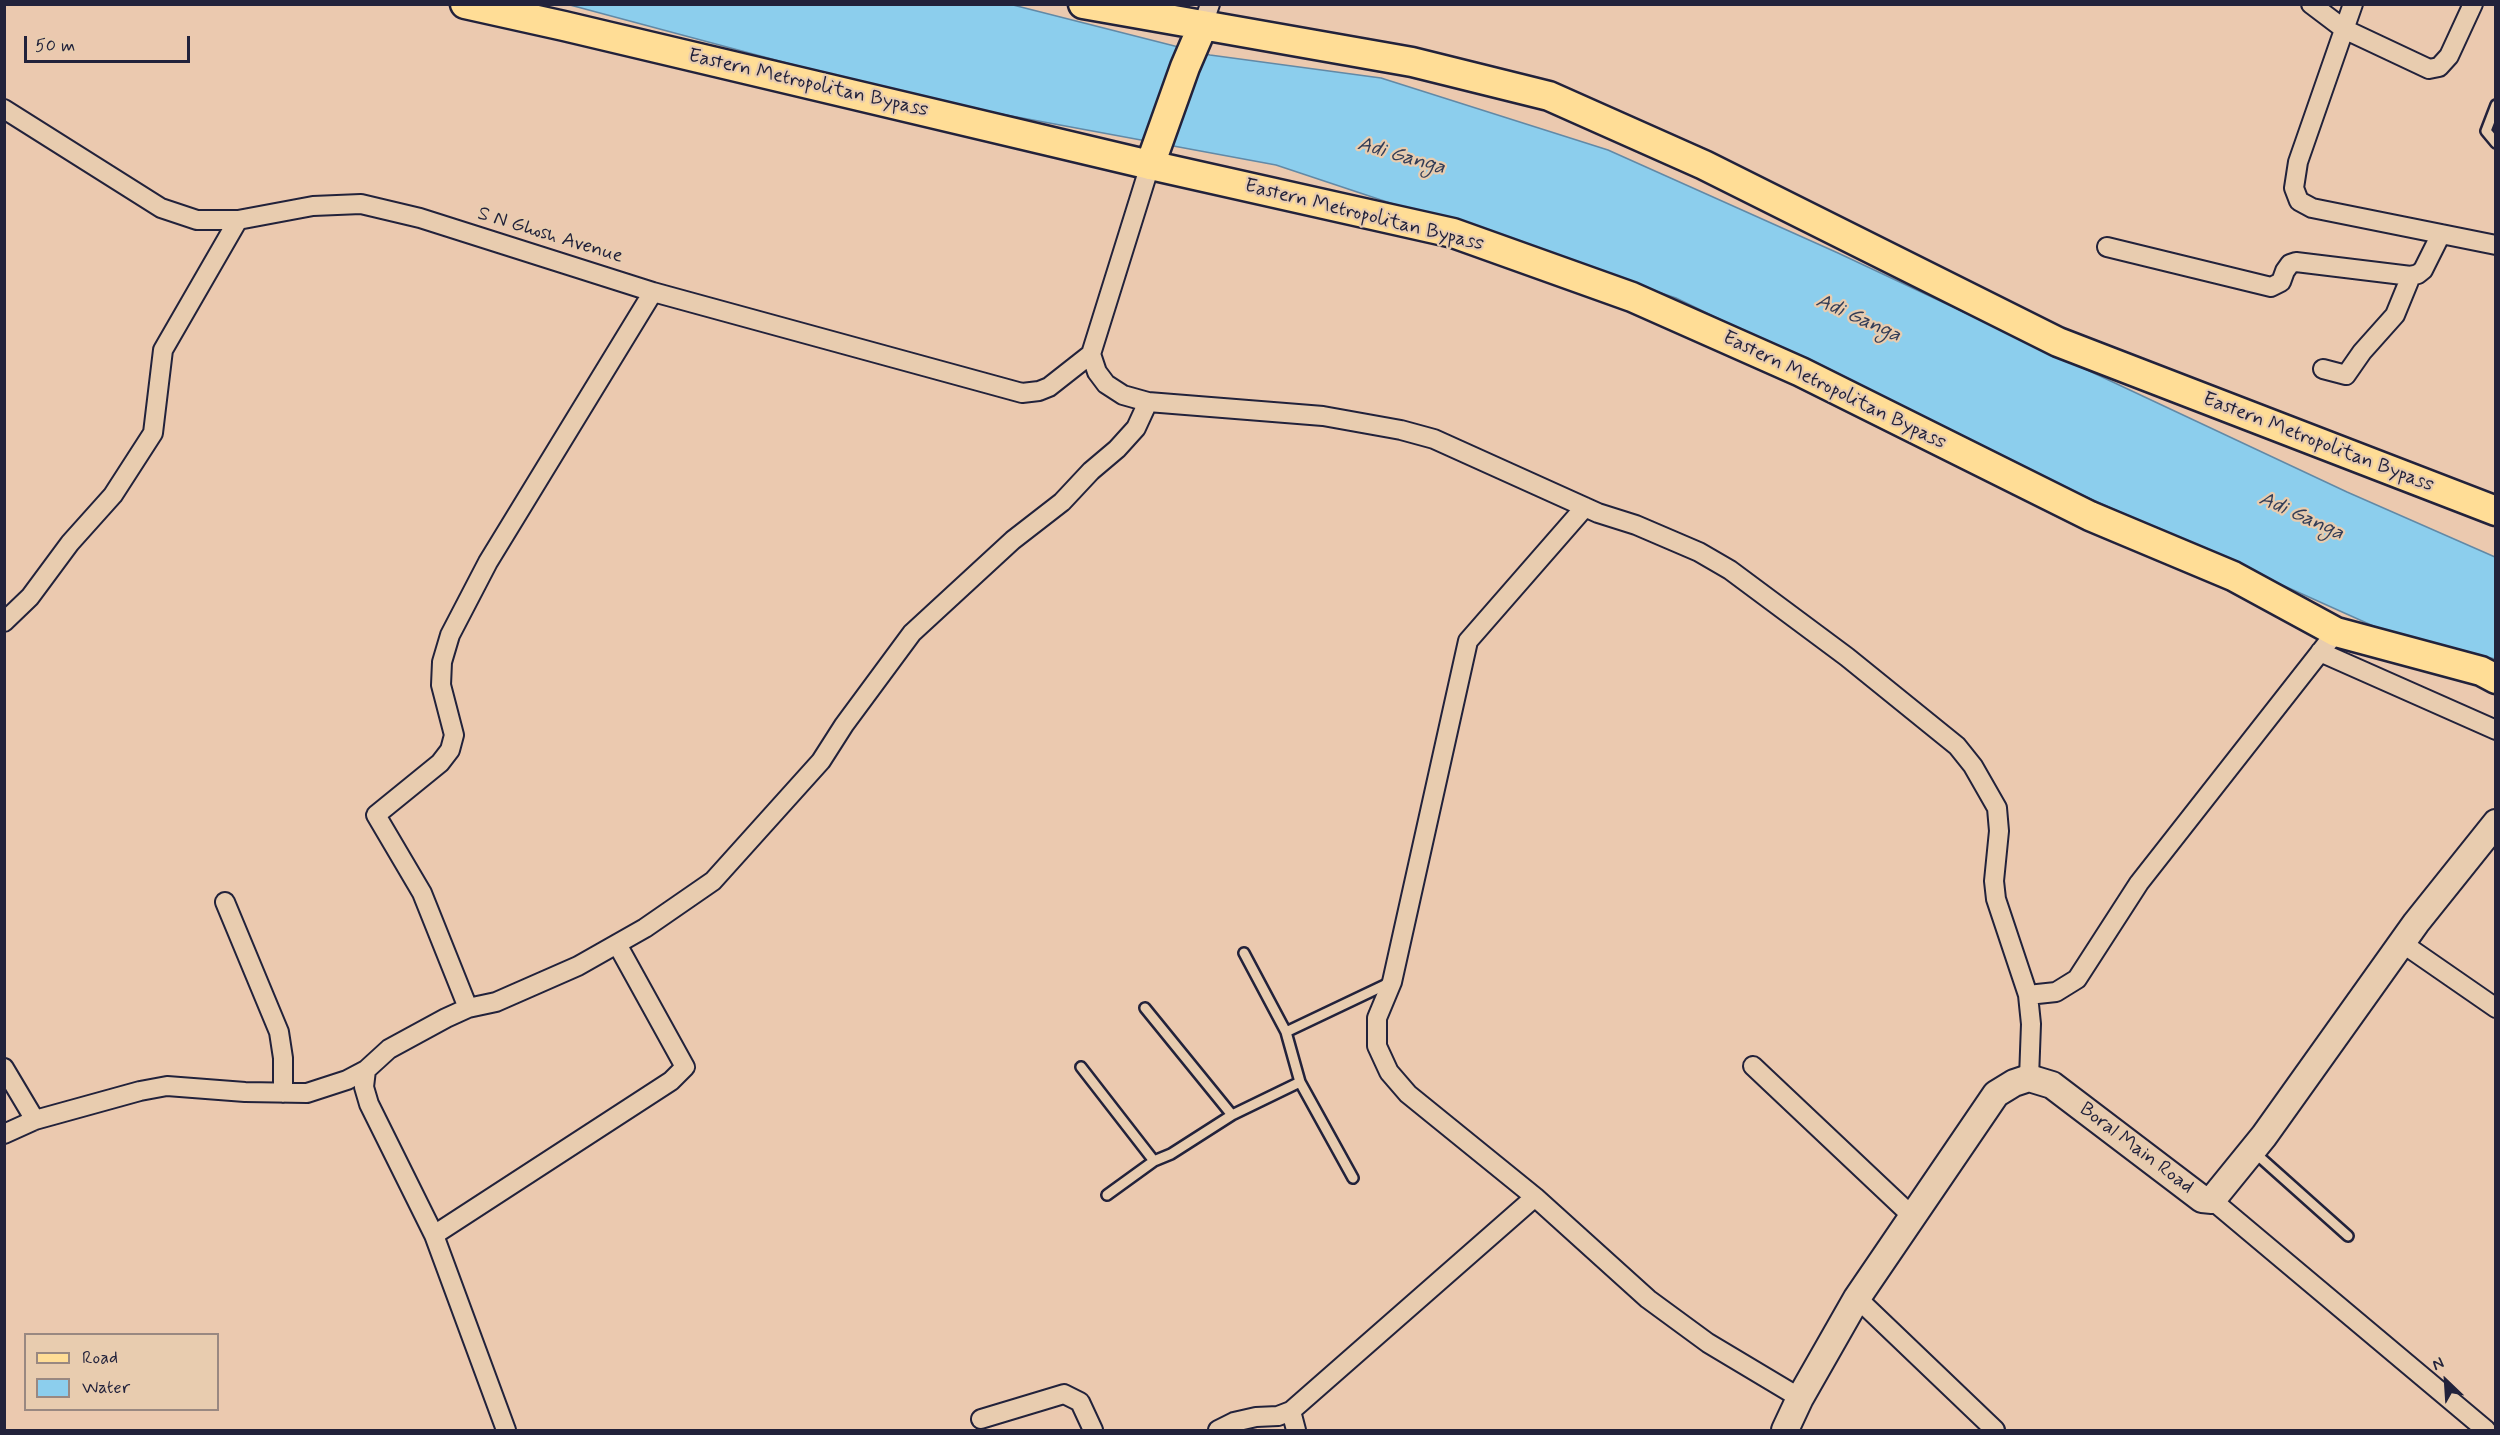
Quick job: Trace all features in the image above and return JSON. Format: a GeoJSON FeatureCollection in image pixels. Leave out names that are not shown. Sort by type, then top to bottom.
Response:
{"type":"FeatureCollection","features":[{"type":"Feature","properties":{"kind":"main road","name":"Eastern Metropolitan Bypass"},"geometry":{"type":"LineString","coordinates":[[465,4],[1150,165],[1453,233],[1632,297],[1801,372],[2090,516],[2233,576],[2328,642],[2481,671],[2496,679]]}},
{"type":"Feature","properties":{"kind":"main road","name":"Eastern Metropolitan Bypass"},"geometry":{"type":"LineString","coordinates":[[1083,4],[1206,15],[1549,96],[1704,165],[2058,342],[2496,512]]}},
{"type":"Feature","properties":{"kind":"main road"},"geometry":{"type":"LineString","coordinates":[[1150,165],[1206,15]]}},
{"type":"Feature","properties":{"kind":"main road","name":"Boral Main Road"},"geometry":{"type":"LineString","coordinates":[[2029,1078],[2052,1085],[2202,1199],[2212,1200],[2252,1151],[2402,943],[2496,823]]}},
{"type":"Feature","properties":{"kind":"main road"},"geometry":{"type":"LineString","coordinates":[[1785,1431],[1800,1398],[1857,1298],[1996,1094],[2014,1083],[2029,1078]]}},
{"type":"Feature","properties":{"kind":"street"},"geometry":{"type":"LineString","coordinates":[[2311,4],[2344,29],[2428,69],[2439,67],[2450,56],[2473,4]]}},
{"type":"Feature","properties":{"kind":"street"},"geometry":{"type":"LineString","coordinates":[[2353,4],[2298,162],[2294,188],[2299,201],[2312,208],[2496,245]]}},
{"type":"Feature","properties":{"kind":"street","name":"S N Ghosh Avenue"},"geometry":{"type":"LineString","coordinates":[[4,109],[161,208],[196,220],[238,220],[313,206],[362,204],[420,219],[653,292],[1023,393],[1049,387],[1091,354]]}},
{"type":"Feature","properties":{"kind":"street"},"geometry":{"type":"LineString","coordinates":[[1150,165],[1091,354],[1097,372],[1106,384],[1124,395],[1148,402],[1323,416],[1401,430],[1461,450],[1585,507],[1699,552],[1730,570],[1847,657],[1957,746],[1973,765],[1997,808],[1999,831],[1994,881],[1996,899],[2028,995],[2031,1024],[2029,1078]]}},
{"type":"Feature","properties":{"kind":"street"},"geometry":{"type":"LineString","coordinates":[[4,622],[30,597],[70,543],[113,495],[153,433],[163,350],[238,220]]}},
{"type":"Feature","properties":{"kind":"street"},"geometry":{"type":"LineString","coordinates":[[2108,247],[2271,287],[2281,282],[2290,264],[2296,262],[2411,276],[2423,270],[2441,234]]}},
{"type":"Feature","properties":{"kind":"street"},"geometry":{"type":"LineString","coordinates":[[2323,369],[2346,375],[2362,352],[2395,315],[2411,276]]}},
{"type":"Feature","properties":{"kind":"street"},"geometry":{"type":"LineString","coordinates":[[468,1008],[422,893],[376,815],[440,763],[450,750],[454,735],[441,685],[442,662],[450,634],[488,562],[653,292]]}},
{"type":"Feature","properties":{"kind":"street"},"geometry":{"type":"LineString","coordinates":[[4,1134],[35,1120],[166,1086],[283,1093],[307,1093],[325,1089],[366,1070],[389,1049],[411,1035],[468,1008],[496,1002],[538,985],[645,928],[713,881],[821,760],[912,633],[1013,540],[1062,502],[1136,428],[1148,402]]}},
{"type":"Feature","properties":{"kind":"street"},"geometry":{"type":"LineString","coordinates":[[1585,507],[1468,641],[1392,982],[1377,1018],[1377,1046],[1389,1072],[1408,1094],[1534,1197],[1648,1299],[1707,1343],[1800,1398]]}},
{"type":"Feature","properties":{"kind":"street"},"geometry":{"type":"LineString","coordinates":[[2028,995],[2056,992],[2077,980],[2139,883],[2328,642],[2496,730]]}},
{"type":"Feature","properties":{"kind":"street"},"geometry":{"type":"LineString","coordinates":[[225,902],[279,1032],[283,1058],[283,1093]]}},
{"type":"Feature","properties":{"kind":"street"},"geometry":{"type":"LineString","coordinates":[[2402,943],[2496,1008]]}},
{"type":"Feature","properties":{"kind":"street"},"geometry":{"type":"LineString","coordinates":[[434,1235],[671,1081],[685,1067],[617,944]]}},
{"type":"Feature","properties":{"kind":"street"},"geometry":{"type":"LineString","coordinates":[[1753,1066],[1913,1216]]}},
{"type":"Feature","properties":{"kind":"street"},"geometry":{"type":"LineString","coordinates":[[4,1068],[35,1120]]}},
{"type":"Feature","properties":{"kind":"street"},"geometry":{"type":"LineString","coordinates":[[366,1070],[364,1087],[369,1104],[434,1235],[506,1431]]}},
{"type":"Feature","properties":{"kind":"street"},"geometry":{"type":"LineString","coordinates":[[1218,1431],[1234,1422],[1256,1417],[1278,1416],[1291,1411],[1534,1197]]}},
{"type":"Feature","properties":{"kind":"street"},"geometry":{"type":"LineString","coordinates":[[2212,1200],[2486,1431]]}},
{"type":"Feature","properties":{"kind":"street"},"geometry":{"type":"LineString","coordinates":[[1857,1298],[1995,1431]]}},
{"type":"Feature","properties":{"kind":"street"},"geometry":{"type":"LineString","coordinates":[[981,1419],[1064,1394],[1080,1402],[1093,1431]]}},
{"type":"Feature","properties":{"kind":"street"},"geometry":{"type":"LineString","coordinates":[[1291,1411],[1296,1431]]}},
{"type":"Feature","properties":{"kind":"lane"},"geometry":{"type":"LineString","coordinates":[[2496,105],[2486,131],[2496,143]]}},
{"type":"Feature","properties":{"kind":"lane"},"geometry":{"type":"LineString","coordinates":[[1244,953],[1286,1032],[1300,1082],[1353,1178]]}},
{"type":"Feature","properties":{"kind":"lane"},"geometry":{"type":"LineString","coordinates":[[1286,1032],[1392,982]]}},
{"type":"Feature","properties":{"kind":"lane"},"geometry":{"type":"LineString","coordinates":[[1145,1008],[1232,1115]]}},
{"type":"Feature","properties":{"kind":"lane"},"geometry":{"type":"LineString","coordinates":[[1081,1067],[1154,1161]]}},
{"type":"Feature","properties":{"kind":"lane"},"geometry":{"type":"LineString","coordinates":[[1107,1195],[1154,1161],[1171,1154],[1232,1115],[1300,1082]]}},
{"type":"Feature","properties":{"kind":"lane"},"geometry":{"type":"LineString","coordinates":[[2252,1151],[2348,1236]]}},
{"type":"Feature","properties":{"kind":"water","name":"Adi Ganga"},"geometry":{"type":"Polygon","coordinates":[[[570,5],[1013,5],[1210,55],[1381,78],[1608,150],[1838,253],[2347,492],[2495,557],[2495,659],[2380,629],[2073,491],[1676,298],[1276,165],[925,100],[570,5]]]}}]}
